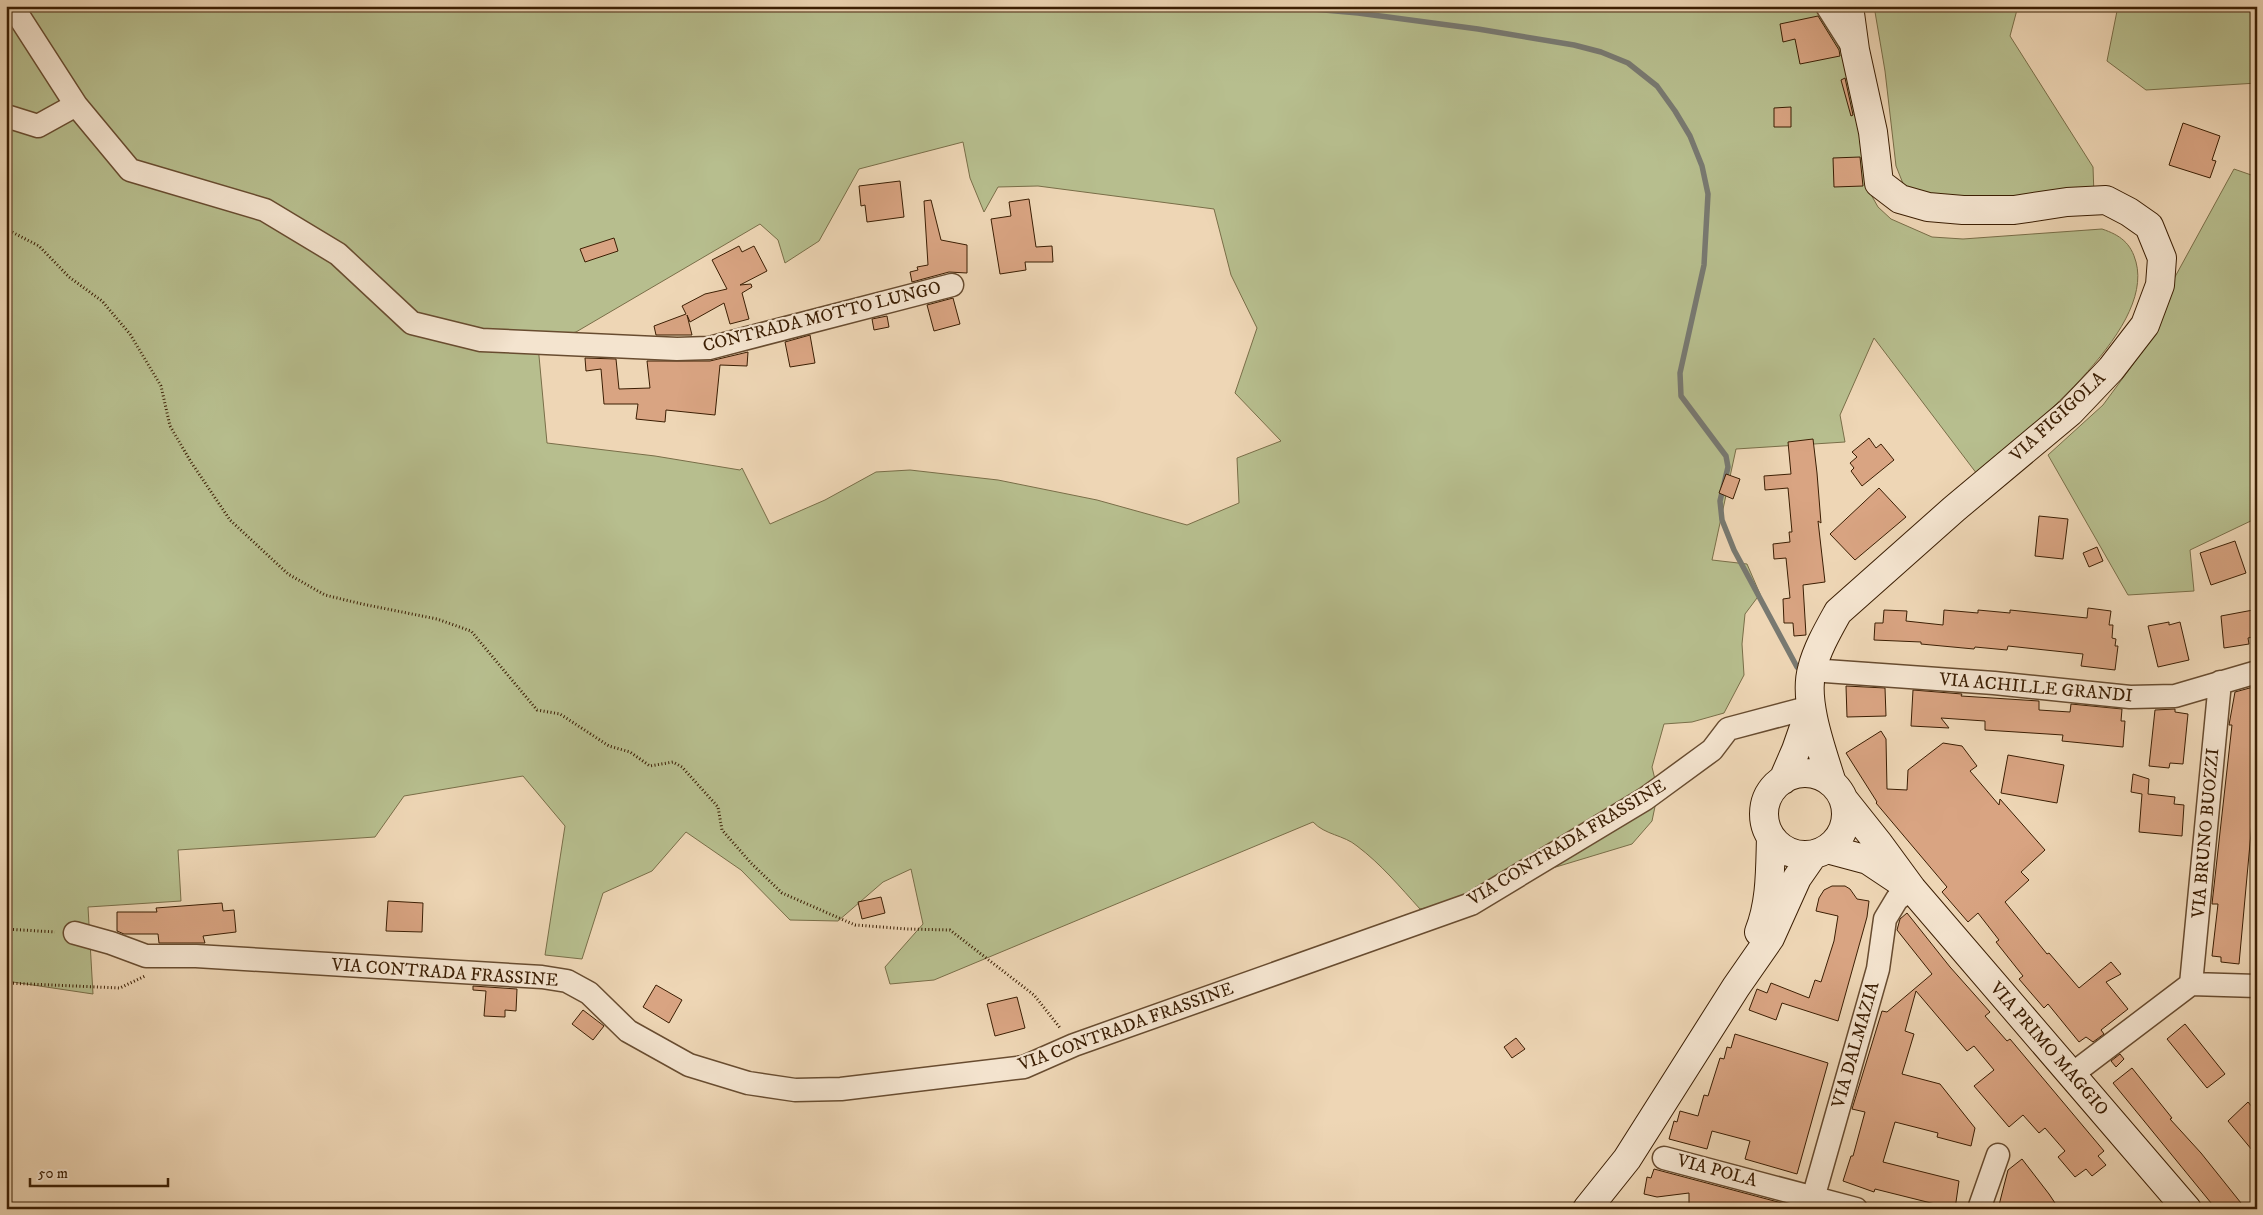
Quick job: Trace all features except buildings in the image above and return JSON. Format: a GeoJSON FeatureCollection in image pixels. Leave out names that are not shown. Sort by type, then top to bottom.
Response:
{"type":"FeatureCollection","features":[{"type":"Feature","properties":{"kind":"street","name":"CONTRADA MOTTO LUNGO"},"geometry":{"type":"LineString","coordinates":[[15,6],[20,18],[76,105],[130,170],[265,210],[338,254],[412,323],[481,340],[677,349],[709,348],[952,285]]}},
{"type":"Feature","properties":{"kind":"street"},"geometry":{"type":"LineString","coordinates":[[1827,6],[1856,50]]}},
{"type":"Feature","properties":{"kind":"street","name":"VIA FIGIGOLA"},"geometry":{"type":"LineString","coordinates":[[1811,707],[1811,670],[1827,630],[1838,612],[1954,509],[2070,412],[2111,368],[2146,325],[2160,286],[2162,258],[2149,226],[2129,212],[2106,200],[2067,202],[2014,210],[1963,210],[1928,207],[1900,199],[1879,183],[1873,132],[1849,6]]}},
{"type":"Feature","properties":{"kind":"street"},"geometry":{"type":"LineString","coordinates":[[6,116],[38,126],[76,105]]}},
{"type":"Feature","properties":{"kind":"street","name":"VIA ACHILLE GRANDI"},"geometry":{"type":"LineString","coordinates":[[1811,670],[2130,697],[2175,696],[2257,672]]}},
{"type":"Feature","properties":{"kind":"street","name":"VIA BRUNO BUOZZI"},"geometry":{"type":"LineString","coordinates":[[2191,984],[2220,682]]}},
{"type":"Feature","properties":{"kind":"street"},"geometry":{"type":"LineString","coordinates":[[1783,780],[1811,707]]}},
{"type":"Feature","properties":{"kind":"street"},"geometry":{"type":"LineString","coordinates":[[1587,1209],[1627,1159],[1736,987],[1770,938],[1796,878],[1820,852],[1837,840],[1844,828],[1846,814],[1811,707]]}},
{"type":"Feature","properties":{"kind":"street","name":"VIA CONTRADA FRASSINE"},"geometry":{"type":"LineString","coordinates":[[75,933],[111,943],[146,956],[206,957],[542,977],[568,981],[589,993],[628,1030],[689,1065],[748,1083],[795,1090],[841,1089],[1024,1067],[1074,1045],[1471,904],[1645,798],[1712,750],[1728,729],[1811,707]]}},
{"type":"Feature","properties":{"kind":"street"},"geometry":{"type":"LineString","coordinates":[[1736,987],[1765,918],[1769,886],[1771,837],[1765,819],[1767,800],[1783,780],[1794,775],[1808,774],[1820,776],[1838,792]]}},
{"type":"Feature","properties":{"kind":"street","name":"VIA PRIMO MAGGIO"},"geometry":{"type":"LineString","coordinates":[[1838,792],[1912,889],[2187,1209]]}},
{"type":"Feature","properties":{"kind":"street"},"geometry":{"type":"LineString","coordinates":[[1771,837],[1779,846],[1790,852],[1801,855],[1820,852]]}},
{"type":"Feature","properties":{"kind":"street","name":"VIA PRIMO MAGGIO"},"geometry":{"type":"LineString","coordinates":[[1820,852],[1846,853],[1872,863],[1912,889]]}},
{"type":"Feature","properties":{"kind":"street"},"geometry":{"type":"LineString","coordinates":[[1872,863],[1879,872],[1883,882],[1885,919]]}},
{"type":"Feature","properties":{"kind":"street","name":"VIA DALMAZIA"},"geometry":{"type":"LineString","coordinates":[[1812,1203],[1878,969],[1885,919],[1897,899],[1912,889]]}},
{"type":"Feature","properties":{"kind":"street"},"geometry":{"type":"LineString","coordinates":[[2071,1075],[2191,984],[2257,986]]}},
{"type":"Feature","properties":{"kind":"street"},"geometry":{"type":"LineString","coordinates":[[1979,1209],[1998,1155]]}},
{"type":"Feature","properties":{"kind":"street","name":"VIA POLA"},"geometry":{"type":"LineString","coordinates":[[1664,1158],[1812,1203],[1856,1209]]}},
{"type":"Feature","properties":{"kind":"path"},"geometry":{"type":"LineString","coordinates":[[6,229],[39,246],[69,278],[102,301],[130,334],[161,386],[170,426],[191,462],[230,520],[288,574],[325,595],[437,619],[471,631],[537,710],[560,714],[609,746],[630,752],[650,766],[673,762],[682,767],[718,807],[722,830],[751,863],[782,893],[855,925],[950,930],[1034,995],[1074,1045]]}},
{"type":"Feature","properties":{"kind":"path"},"geometry":{"type":"LineString","coordinates":[[6,929],[75,933]]}},
{"type":"Feature","properties":{"kind":"path"},"geometry":{"type":"LineString","coordinates":[[6,983],[120,988],[151,974],[165,956]]}},
{"type":"Feature","properties":{"kind":"green space"},"geometry":{"type":"Polygon","coordinates":[[[6,6],[549,6],[581,8],[595,6],[1841,6],[1864,173],[1869,191],[1878,207],[1891,219],[1932,237],[1963,239],[2102,229],[2124,241],[2134,255],[2137,290],[2126,319],[2106,349],[2081,379],[2053,407],[1977,474],[1874,338],[1840,415],[1845,442],[1736,449],[1712,560],[1747,564],[1760,594],[1745,614],[1742,644],[1744,675],[1724,713],[1692,722],[1664,724],[1652,767],[1658,792],[1652,821],[1632,844],[1546,870],[1459,902],[1420,909],[1366,853],[1352,842],[1323,830],[1313,822],[934,980],[890,984],[885,967],[923,924],[911,869],[883,882],[838,921],[790,920],[741,870],[686,832],[652,871],[603,893],[582,959],[545,955],[565,826],[523,776],[404,796],[375,837],[178,850],[181,901],[88,907],[93,994],[6,981],[6,6]],[[963,142],[859,169],[819,241],[785,263],[778,240],[760,224],[576,332],[545,339],[538,345],[547,443],[655,456],[740,470],[742,468],[770,524],[825,500],[876,472],[910,470],[998,480],[1097,500],[1187,525],[1239,503],[1237,458],[1281,441],[1235,393],[1257,328],[1231,275],[1214,209],[1038,186],[998,187],[984,212],[970,178],[963,142]]]}},
{"type":"Feature","properties":{"kind":"green space"},"geometry":{"type":"Polygon","coordinates":[[[1874,6],[2018,6],[2010,36],[2093,167],[2094,195],[1963,206],[1904,186],[1896,166],[1885,71],[1874,6]]]}},
{"type":"Feature","properties":{"kind":"green space"},"geometry":{"type":"Polygon","coordinates":[[[2118,6],[2257,6],[2257,83],[2146,90],[2107,61],[2118,6]]]}},
{"type":"Feature","properties":{"kind":"green space"},"geometry":{"type":"Polygon","coordinates":[[[2234,169],[2257,177],[2257,518],[2190,550],[2194,591],[2128,595],[2048,455],[2103,405],[2148,344],[2165,312],[2170,286],[2234,169]]]}},
{"type":"Feature","properties":{"kind":"waterway"},"geometry":{"type":"LineString","coordinates":[[532,6],[561,6]]}},
{"type":"Feature","properties":{"kind":"waterway"},"geometry":{"type":"LineString","coordinates":[[1279,6],[1358,13],[1478,29],[1574,45],[1601,52],[1628,63],[1657,86],[1690,136],[1702,166],[1708,194],[1704,265],[1680,373],[1681,396],[1726,456],[1728,467],[1720,501],[1722,520],[1734,550],[1797,667]]}}]}
